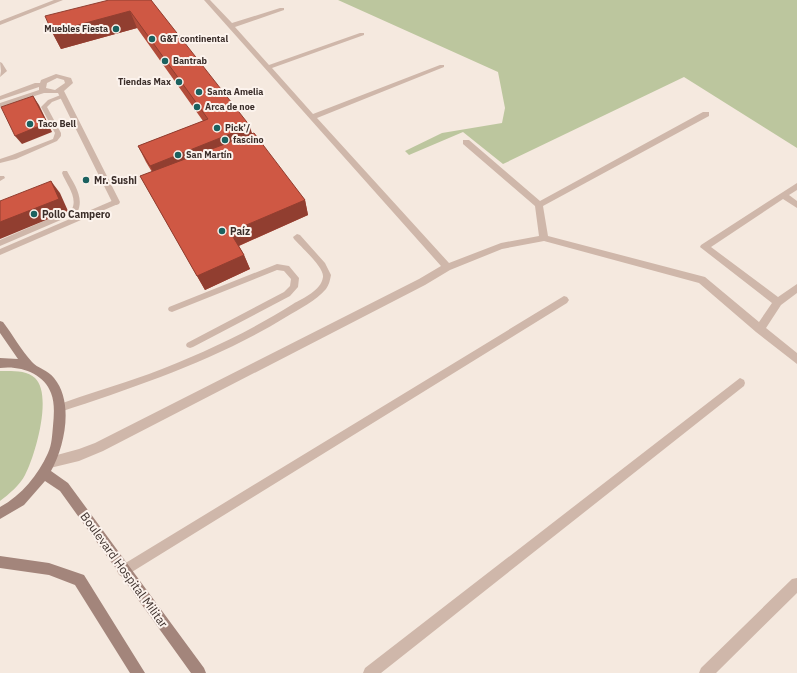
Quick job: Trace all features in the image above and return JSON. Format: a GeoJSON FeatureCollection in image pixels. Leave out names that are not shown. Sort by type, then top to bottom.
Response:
{"type":"FeatureCollection","features":[{"type":"Feature","properties":{"kind":"main road"},"geometry":{"type":"LineString","coordinates":[[0,325],[29,367]]}},
{"type":"Feature","properties":{"kind":"main road"},"geometry":{"type":"LineString","coordinates":[[0,513],[28,494],[47,467],[57,442],[60,408],[55,388],[51,381],[29,367],[1,361]]}},
{"type":"Feature","properties":{"kind":"main road","name":"Boulevard Hospital Militar"},"geometry":{"type":"LineString","coordinates":[[47,467],[64,487],[123,571],[199,673]]}},
{"type":"Feature","properties":{"kind":"main road"},"geometry":{"type":"LineString","coordinates":[[0,562],[49,569],[79,580],[138,673]]}},
{"type":"Feature","properties":{"kind":"street"},"geometry":{"type":"LineString","coordinates":[[0,23],[60,0]]}},
{"type":"Feature","properties":{"kind":"street"},"geometry":{"type":"LineString","coordinates":[[207,0],[447,267]]}},
{"type":"Feature","properties":{"kind":"street"},"geometry":{"type":"LineString","coordinates":[[230,26],[282,9]]}},
{"type":"Feature","properties":{"kind":"street"},"geometry":{"type":"LineString","coordinates":[[267,68],[362,34]]}},
{"type":"Feature","properties":{"kind":"street"},"geometry":{"type":"LineString","coordinates":[[312,117],[442,66]]}},
{"type":"Feature","properties":{"kind":"street"},"geometry":{"type":"LineString","coordinates":[[0,105],[43,87],[52,78],[67,78],[69,83],[62,93]]}},
{"type":"Feature","properties":{"kind":"street"},"geometry":{"type":"LineString","coordinates":[[0,98],[43,87],[51,92],[62,93]]}},
{"type":"Feature","properties":{"kind":"street"},"geometry":{"type":"LineString","coordinates":[[62,93],[116,202]]}},
{"type":"Feature","properties":{"kind":"street"},"geometry":{"type":"LineString","coordinates":[[539,205],[706,114]]}},
{"type":"Feature","properties":{"kind":"street"},"geometry":{"type":"LineString","coordinates":[[466,142],[539,205],[544,238]]}},
{"type":"Feature","properties":{"kind":"street"},"geometry":{"type":"LineString","coordinates":[[778,302],[704,247],[797,186]]}},
{"type":"Feature","properties":{"kind":"street"},"geometry":{"type":"LineString","coordinates":[[783,195],[797,205]]}},
{"type":"Feature","properties":{"kind":"street"},"geometry":{"type":"LineString","coordinates":[[47,467],[99,447],[422,282],[447,267],[501,246],[544,238],[702,280],[797,359]]}},
{"type":"Feature","properties":{"kind":"street"},"geometry":{"type":"LineString","coordinates":[[760,329],[778,302],[797,288]]}},
{"type":"Feature","properties":{"kind":"street"},"geometry":{"type":"LineString","coordinates":[[123,571],[564,300]]}},
{"type":"Feature","properties":{"kind":"street"},"geometry":{"type":"LineString","coordinates":[[370,673],[740,383]]}},
{"type":"Feature","properties":{"kind":"street"},"geometry":{"type":"LineString","coordinates":[[706,673],[797,584]]}},
{"type":"Feature","properties":{"kind":"lane"},"geometry":{"type":"LineString","coordinates":[[0,64],[4,71],[0,75]]}},
{"type":"Feature","properties":{"kind":"lane"},"geometry":{"type":"LineString","coordinates":[[0,160],[14,158],[55,140],[58,133],[44,107],[62,93]]}},
{"type":"Feature","properties":{"kind":"lane"},"geometry":{"type":"LineString","coordinates":[[0,243],[74,211],[78,207],[77,199],[64,173]]}},
{"type":"Feature","properties":{"kind":"lane"},"geometry":{"type":"LineString","coordinates":[[0,252],[116,202]]}},
{"type":"Feature","properties":{"kind":"lane"},"geometry":{"type":"LineString","coordinates":[[60,408],[135,383],[219,349],[271,322],[317,293],[325,285],[327,275],[322,265],[297,237]]}},
{"type":"Feature","properties":{"kind":"lane"},"geometry":{"type":"LineString","coordinates":[[172,309],[277,267],[286,268],[295,278],[294,287],[287,294],[190,345]]}},
{"type":"Feature","properties":{"kind":"green space"},"geometry":{"type":"Polygon","coordinates":[[[338,0],[797,0],[797,148],[684,77],[503,164],[463,132],[409,155],[405,151],[442,133],[502,123],[505,108],[498,72],[338,0]]]}},
{"type":"Feature","properties":{"kind":"green space"},"geometry":{"type":"Polygon","coordinates":[[[0,371],[19,372],[32,375],[40,386],[42,411],[37,440],[25,475],[11,492],[0,501],[0,371]]]}},
{"type":"Feature","properties":{"kind":"building"},"geometry":{"type":"Polygon","coordinates":[[[109,0],[151,0],[250,126],[150,166],[138,146],[208,119],[130,11],[52,32],[45,16],[109,0]]]}},
{"type":"Feature","properties":{"kind":"building","name":"Taco Bell"},"geometry":{"type":"Polygon","coordinates":[[[33,96],[47,123],[15,136],[1,107],[33,96]]]}},
{"type":"Feature","properties":{"kind":"building","name":"Paíz"},"geometry":{"type":"Polygon","coordinates":[[[254,133],[305,200],[230,232],[244,255],[197,276],[140,176],[254,133]]]}},
{"type":"Feature","properties":{"kind":"building"},"geometry":{"type":"Polygon","coordinates":[[[51,181],[59,199],[0,222],[0,201],[51,181]]]}},
{"type":"Feature","properties":{"kind":"place","name":"Muebles Fiesta"},"geometry":{"type":"Point","coordinates":[116,29]}},
{"type":"Feature","properties":{"kind":"place","name":"G&T continental"},"geometry":{"type":"Point","coordinates":[152,39]}},
{"type":"Feature","properties":{"kind":"place","name":"Bantrab"},"geometry":{"type":"Point","coordinates":[165,61]}},
{"type":"Feature","properties":{"kind":"place","name":"Tiendas Max"},"geometry":{"type":"Point","coordinates":[179,82]}},
{"type":"Feature","properties":{"kind":"place","name":"Santa Amelia"},"geometry":{"type":"Point","coordinates":[199,92]}},
{"type":"Feature","properties":{"kind":"place","name":"Arca de noe"},"geometry":{"type":"Point","coordinates":[197,107]}},
{"type":"Feature","properties":{"kind":"place","name":"Taco Bell"},"geometry":{"type":"Point","coordinates":[30,124]}},
{"type":"Feature","properties":{"kind":"place","name":"Pick’/"},"geometry":{"type":"Point","coordinates":[217,128]}},
{"type":"Feature","properties":{"kind":"place","name":"fascino"},"geometry":{"type":"Point","coordinates":[225,140]}},
{"type":"Feature","properties":{"kind":"place","name":"San Martín"},"geometry":{"type":"Point","coordinates":[178,155]}},
{"type":"Feature","properties":{"kind":"place","name":"Mr. Sushi"},"geometry":{"type":"Point","coordinates":[86,180]}},
{"type":"Feature","properties":{"kind":"place","name":"Pollo Campero"},"geometry":{"type":"Point","coordinates":[34,214]}},
{"type":"Feature","properties":{"kind":"place","name":"Paíz"},"geometry":{"type":"Point","coordinates":[222,231]}}]}
